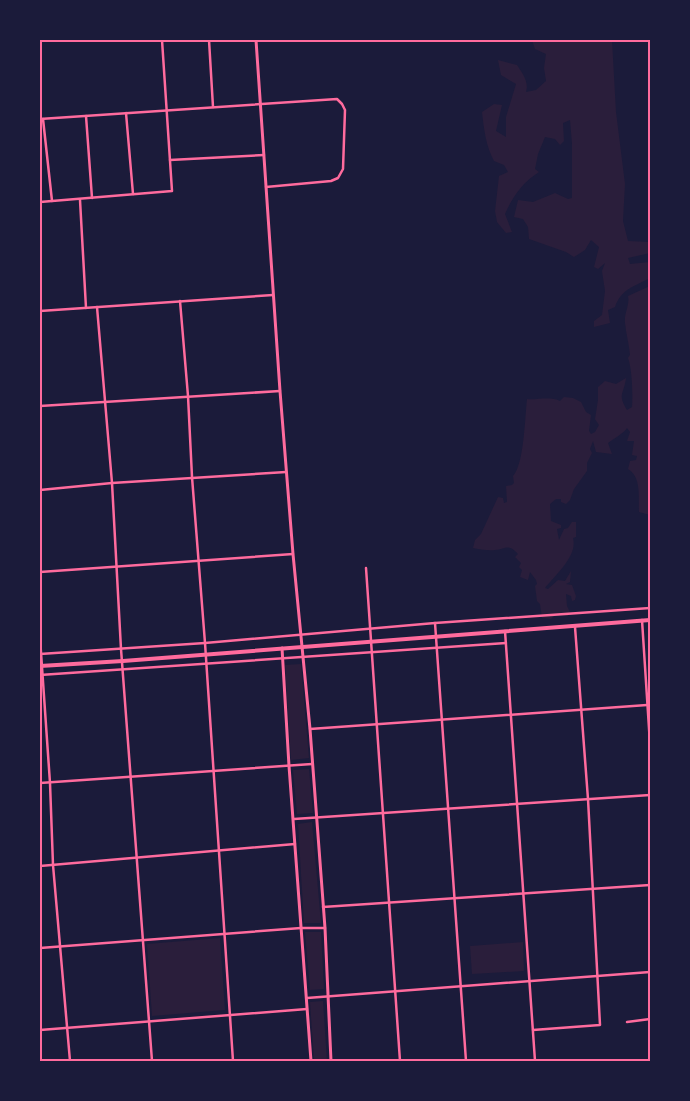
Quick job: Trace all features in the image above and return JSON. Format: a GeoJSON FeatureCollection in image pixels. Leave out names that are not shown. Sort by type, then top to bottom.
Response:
{"type":"FeatureCollection","features":[{"type":"Feature","properties":{"kind":"main road"},"geometry":{"type":"LineString","coordinates":[[256,40],[286,472],[310,729],[325,928],[331,1061]]}},
{"type":"Feature","properties":{"kind":"main road"},"geometry":{"type":"LineString","coordinates":[[41,666],[650,620]]}},
{"type":"Feature","properties":{"kind":"main road"},"geometry":{"type":"LineString","coordinates":[[282,648],[311,1061]]}},
{"type":"Feature","properties":{"kind":"street"},"geometry":{"type":"LineString","coordinates":[[40,202],[172,191],[162,40]]}},
{"type":"Feature","properties":{"kind":"street"},"geometry":{"type":"LineString","coordinates":[[209,40],[214,107]]}},
{"type":"Feature","properties":{"kind":"street"},"geometry":{"type":"LineString","coordinates":[[52,201],[41,119],[337,99],[345,110],[343,169],[338,178],[331,181],[266,188]]}},
{"type":"Feature","properties":{"kind":"street"},"geometry":{"type":"LineString","coordinates":[[126,113],[133,194]]}},
{"type":"Feature","properties":{"kind":"street"},"geometry":{"type":"LineString","coordinates":[[86,116],[92,198]]}},
{"type":"Feature","properties":{"kind":"street"},"geometry":{"type":"LineString","coordinates":[[170,160],[264,156]]}},
{"type":"Feature","properties":{"kind":"street"},"geometry":{"type":"LineString","coordinates":[[80,199],[86,308]]}},
{"type":"Feature","properties":{"kind":"street"},"geometry":{"type":"LineString","coordinates":[[40,311],[274,295]]}},
{"type":"Feature","properties":{"kind":"street"},"geometry":{"type":"LineString","coordinates":[[180,301],[233,1061]]}},
{"type":"Feature","properties":{"kind":"street"},"geometry":{"type":"LineString","coordinates":[[97,307],[112,483],[121,649],[152,1061]]}},
{"type":"Feature","properties":{"kind":"street"},"geometry":{"type":"LineString","coordinates":[[40,406],[280,391]]}},
{"type":"Feature","properties":{"kind":"street"},"geometry":{"type":"LineString","coordinates":[[40,490],[192,477],[286,472]]}},
{"type":"Feature","properties":{"kind":"street"},"geometry":{"type":"LineString","coordinates":[[40,572],[293,554]]}},
{"type":"Feature","properties":{"kind":"street"},"geometry":{"type":"LineString","coordinates":[[366,568],[400,1061]]}},
{"type":"Feature","properties":{"kind":"street"},"geometry":{"type":"LineString","coordinates":[[41,654],[650,608]]}},
{"type":"Feature","properties":{"kind":"street"},"geometry":{"type":"LineString","coordinates":[[642,620],[650,744]]}},
{"type":"Feature","properties":{"kind":"street"},"geometry":{"type":"LineString","coordinates":[[435,623],[466,1061]]}},
{"type":"Feature","properties":{"kind":"street"},"geometry":{"type":"LineString","coordinates":[[533,1030],[600,1025],[588,799],[575,626]]}},
{"type":"Feature","properties":{"kind":"street"},"geometry":{"type":"LineString","coordinates":[[505,632],[535,1061]]}},
{"type":"Feature","properties":{"kind":"street"},"geometry":{"type":"LineString","coordinates":[[40,638],[41,675],[50,783],[53,865],[70,1061]]}},
{"type":"Feature","properties":{"kind":"street"},"geometry":{"type":"LineString","coordinates":[[41,675],[506,643]]}},
{"type":"Feature","properties":{"kind":"street"},"geometry":{"type":"LineString","coordinates":[[310,729],[647,705]]}},
{"type":"Feature","properties":{"kind":"street"},"geometry":{"type":"LineString","coordinates":[[40,783],[312,764]]}},
{"type":"Feature","properties":{"kind":"street"},"geometry":{"type":"LineString","coordinates":[[294,819],[650,795]]}},
{"type":"Feature","properties":{"kind":"street"},"geometry":{"type":"LineString","coordinates":[[40,866],[295,844]]}},
{"type":"Feature","properties":{"kind":"street"},"geometry":{"type":"LineString","coordinates":[[323,907],[650,885]]}},
{"type":"Feature","properties":{"kind":"street"},"geometry":{"type":"LineString","coordinates":[[40,948],[225,933],[325,928]]}},
{"type":"Feature","properties":{"kind":"street"},"geometry":{"type":"LineString","coordinates":[[307,998],[650,972]]}},
{"type":"Feature","properties":{"kind":"street"},"geometry":{"type":"LineString","coordinates":[[40,1030],[148,1020],[307,1009]]}},
{"type":"Feature","properties":{"kind":"street"},"geometry":{"type":"LineString","coordinates":[[626,1022],[650,1019]]}},
{"type":"Feature","properties":{"kind":"shaded area"},"geometry":{"type":"Polygon","coordinates":[[[532,40],[612,40],[616,112],[625,184],[623,221],[628,241],[650,242],[650,253],[628,258],[630,264],[650,262],[650,278],[625,292],[615,307],[608,310],[610,323],[594,327],[594,321],[602,315],[605,291],[602,271],[605,263],[598,269],[594,267],[599,247],[591,240],[585,250],[574,257],[566,252],[529,239],[528,227],[523,219],[514,217],[518,200],[533,202],[555,193],[568,199],[572,198],[570,120],[563,123],[564,141],[560,145],[555,139],[545,137],[538,154],[535,169],[539,172],[523,185],[508,207],[505,214],[512,232],[506,233],[497,222],[495,211],[499,176],[508,172],[504,165],[494,161],[491,155],[482,112],[494,104],[502,105],[496,131],[506,137],[506,117],[516,84],[501,75],[498,60],[517,65],[526,81],[526,92],[536,90],[546,81],[544,68],[546,54],[535,49],[532,40]]]}},
{"type":"Feature","properties":{"kind":"shaded area"},"geometry":{"type":"Polygon","coordinates":[[[650,286],[650,515],[639,512],[637,482],[628,469],[630,461],[636,460],[637,456],[632,455],[634,441],[627,441],[630,432],[627,428],[608,443],[612,454],[596,452],[593,441],[590,449],[592,453],[587,463],[587,471],[574,489],[570,500],[566,504],[561,502],[561,499],[556,499],[550,504],[551,521],[561,525],[561,528],[557,529],[559,540],[564,529],[568,528],[572,522],[576,522],[576,537],[573,538],[574,545],[569,558],[545,588],[548,589],[558,580],[565,581],[571,571],[570,582],[566,584],[572,585],[576,596],[575,600],[572,601],[571,596],[566,594],[567,606],[570,612],[568,616],[555,615],[551,619],[542,618],[540,604],[537,601],[536,580],[530,572],[528,580],[520,577],[522,570],[519,567],[521,563],[515,557],[518,554],[509,548],[484,550],[473,548],[475,540],[481,534],[498,497],[503,498],[504,503],[507,502],[506,486],[514,483],[513,476],[520,462],[522,452],[527,399],[548,398],[560,401],[564,397],[573,398],[581,402],[586,412],[591,415],[589,431],[591,434],[595,432],[599,425],[595,419],[598,387],[605,381],[616,384],[626,378],[622,400],[627,410],[632,407],[632,382],[628,358],[630,355],[625,316],[628,296],[650,286]]]}},
{"type":"Feature","properties":{"kind":"shaded area"},"geometry":{"type":"Polygon","coordinates":[[[301,664],[309,758],[291,760],[285,665],[301,664]]]}},
{"type":"Feature","properties":{"kind":"shaded area"},"geometry":{"type":"Polygon","coordinates":[[[309,769],[313,813],[297,814],[293,770],[309,769]]]}},
{"type":"Feature","properties":{"kind":"shaded area"},"geometry":{"type":"Polygon","coordinates":[[[312,822],[321,923],[304,923],[298,824],[312,822]]]}},
{"type":"Feature","properties":{"kind":"shaded area"},"geometry":{"type":"Polygon","coordinates":[[[305,932],[321,932],[324,989],[310,990],[305,932]]]}},
{"type":"Feature","properties":{"kind":"shaded area"},"geometry":{"type":"Polygon","coordinates":[[[220,938],[225,1010],[152,1016],[147,944],[220,938]]]}},
{"type":"Feature","properties":{"kind":"shaded area"},"geometry":{"type":"Polygon","coordinates":[[[523,942],[524,971],[472,974],[470,946],[523,942]]]}},
{"type":"Feature","properties":{"kind":"shaded area"},"geometry":{"type":"Polygon","coordinates":[[[323,1001],[327,1061],[314,1061],[310,1002],[323,1001]]]}}]}
